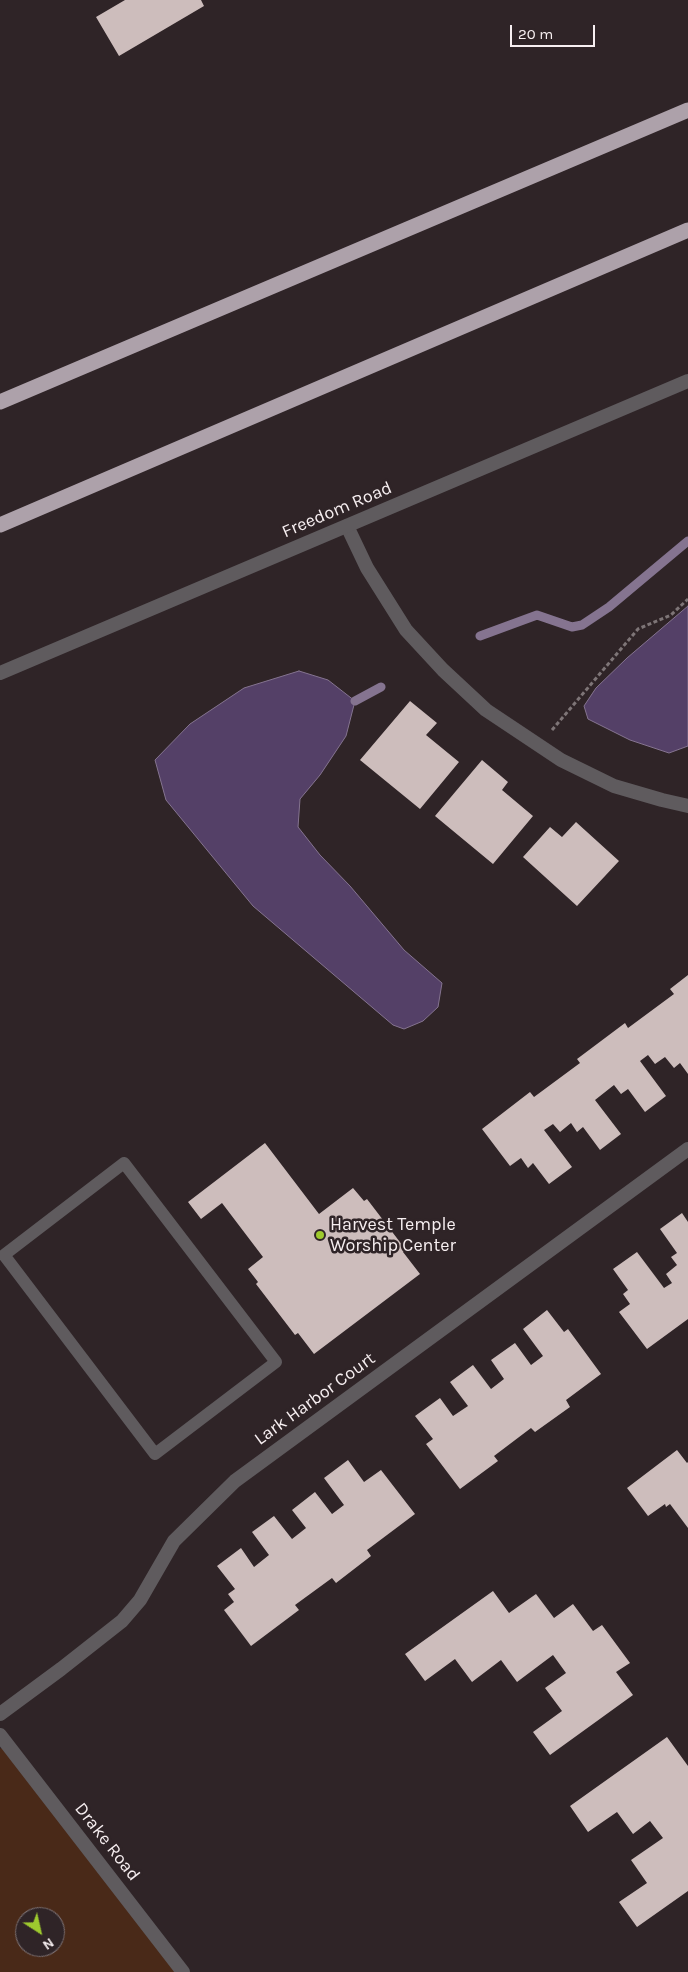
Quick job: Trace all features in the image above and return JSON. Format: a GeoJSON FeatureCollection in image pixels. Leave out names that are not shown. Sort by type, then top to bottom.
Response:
{"type":"FeatureCollection","features":[{"type":"Feature","properties":{"kind":"highway"},"geometry":{"type":"LineString","coordinates":[[0,402],[688,110]]}},
{"type":"Feature","properties":{"kind":"highway"},"geometry":{"type":"LineString","coordinates":[[0,525],[688,230]]}},
{"type":"Feature","properties":{"kind":"street","name":"Freedom Road"},"geometry":{"type":"LineString","coordinates":[[0,673],[688,381]]}},
{"type":"Feature","properties":{"kind":"street"},"geometry":{"type":"LineString","coordinates":[[347,526],[368,568],[406,630],[443,670],[486,710],[561,760],[614,786],[688,806]]}},
{"type":"Feature","properties":{"kind":"street","name":"Lark Harbor Court"},"geometry":{"type":"LineString","coordinates":[[0,1714],[62,1669],[122,1621],[140,1600],[174,1541],[235,1481],[688,1149]]}},
{"type":"Feature","properties":{"kind":"street","name":"Drake Road"},"geometry":{"type":"LineString","coordinates":[[0,1734],[183,1972]]}},
{"type":"Feature","properties":{"kind":"lane"},"geometry":{"type":"LineString","coordinates":[[124,1163],[276,1362],[155,1454],[68,1339],[4,1255],[124,1163]]}},
{"type":"Feature","properties":{"kind":"path"},"geometry":{"type":"LineString","coordinates":[[540,747],[550,732],[638,629],[671,615],[688,599]]}},
{"type":"Feature","properties":{"kind":"shaded area"},"geometry":{"type":"Polygon","coordinates":[[[688,606],[688,746],[669,753],[630,740],[588,719],[584,706],[596,688],[627,658],[688,606]]]}},
{"type":"Feature","properties":{"kind":"shaded area"},"geometry":{"type":"Polygon","coordinates":[[[299,671],[328,680],[355,701],[346,736],[320,775],[300,799],[298,827],[320,855],[350,886],[404,950],[442,983],[438,1007],[423,1021],[404,1029],[393,1025],[253,906],[166,800],[155,760],[190,724],[244,688],[299,671]]]}},
{"type":"Feature","properties":{"kind":"shaded area"},"geometry":{"type":"Polygon","coordinates":[[[10,1742],[184,1972],[0,1972],[0,1749],[10,1742]]]}},
{"type":"Feature","properties":{"kind":"building"},"geometry":{"type":"Polygon","coordinates":[[[125,0],[201,0],[204,6],[119,56],[96,17],[125,0]]]}},
{"type":"Feature","properties":{"kind":"building"},"geometry":{"type":"Polygon","coordinates":[[[410,701],[437,723],[426,735],[459,762],[420,809],[360,760],[410,701]]]}},
{"type":"Feature","properties":{"kind":"building"},"geometry":{"type":"Polygon","coordinates":[[[482,760],[508,782],[502,790],[533,816],[493,864],[435,816],[482,760]]]}},
{"type":"Feature","properties":{"kind":"building"},"geometry":{"type":"Polygon","coordinates":[[[576,822],[619,861],[577,906],[523,857],[550,827],[562,837],[576,822]]]}},
{"type":"Feature","properties":{"kind":"building"},"geometry":{"type":"Polygon","coordinates":[[[688,975],[688,1074],[680,1063],[674,1068],[665,1057],[655,1064],[648,1055],[640,1061],[666,1096],[645,1112],[628,1089],[621,1094],[614,1085],[595,1100],[621,1134],[600,1150],[583,1127],[577,1132],[571,1123],[560,1132],[553,1124],[544,1130],[572,1167],[549,1184],[533,1163],[528,1168],[521,1158],[510,1166],[482,1129],[530,1092],[534,1097],[580,1063],[577,1059],[625,1023],[628,1028],[674,994],[670,989],[688,975]]]}},
{"type":"Feature","properties":{"kind":"building","name":"Harvest Temple Worship Center"},"geometry":{"type":"Polygon","coordinates":[[[265,1143],[319,1214],[353,1188],[364,1201],[367,1199],[406,1250],[403,1252],[420,1274],[314,1354],[298,1333],[295,1335],[256,1284],[258,1282],[248,1269],[263,1257],[222,1203],[201,1219],[188,1202],[265,1143]]]}},
{"type":"Feature","properties":{"kind":"building"},"geometry":{"type":"Polygon","coordinates":[[[682,1213],[688,1222],[688,1319],[647,1349],[619,1312],[630,1304],[623,1294],[628,1290],[613,1269],[637,1252],[664,1288],[672,1283],[666,1274],[677,1265],[671,1257],[677,1253],[660,1229],[682,1213]]]}},
{"type":"Feature","properties":{"kind":"building"},"geometry":{"type":"Polygon","coordinates":[[[547,1310],[564,1332],[568,1329],[601,1374],[566,1400],[570,1407],[535,1432],[531,1428],[494,1456],[498,1461],[460,1489],[426,1444],[433,1439],[415,1416],[440,1398],[453,1416],[468,1406],[450,1382],[473,1365],[491,1389],[504,1379],[491,1360],[515,1343],[531,1365],[543,1356],[523,1329],[547,1310]]]}},
{"type":"Feature","properties":{"kind":"building"},"geometry":{"type":"Polygon","coordinates":[[[677,1450],[688,1462],[688,1528],[670,1504],[666,1507],[665,1504],[648,1516],[627,1488],[677,1450]]]}},
{"type":"Feature","properties":{"kind":"building"},"geometry":{"type":"Polygon","coordinates":[[[348,1460],[364,1482],[381,1470],[415,1514],[367,1550],[371,1556],[336,1583],[332,1578],[295,1605],[299,1610],[251,1646],[224,1610],[234,1602],[228,1594],[235,1589],[217,1566],[241,1548],[254,1567],[269,1555],[252,1532],[274,1516],[292,1539],[306,1528],[292,1510],[315,1492],[332,1514],[344,1505],[324,1478],[348,1460]]]}},
{"type":"Feature","properties":{"kind":"building"},"geometry":{"type":"Polygon","coordinates":[[[493,1591],[509,1613],[536,1594],[554,1618],[573,1604],[593,1631],[602,1625],[630,1663],[616,1672],[633,1695],[550,1755],[533,1732],[562,1711],[545,1688],[566,1673],[553,1655],[517,1682],[501,1660],[472,1682],[455,1659],[425,1681],[405,1654],[493,1591]]]}},
{"type":"Feature","properties":{"kind":"building"},"geometry":{"type":"Polygon","coordinates":[[[667,1737],[688,1766],[688,1891],[637,1927],[619,1902],[647,1883],[631,1860],[663,1838],[650,1821],[633,1834],[617,1812],[588,1832],[570,1806],[667,1737]]]}},
{"type":"Feature","properties":{"kind":"waterway"},"geometry":{"type":"LineString","coordinates":[[480,636],[537,615],[572,627],[582,625],[609,607],[688,541]]}},
{"type":"Feature","properties":{"kind":"waterway"},"geometry":{"type":"LineString","coordinates":[[355,701],[381,687]]}},
{"type":"Feature","properties":{"kind":"place","name":"Harvest Temple Worship Center"},"geometry":{"type":"Point","coordinates":[320,1235]}}]}
